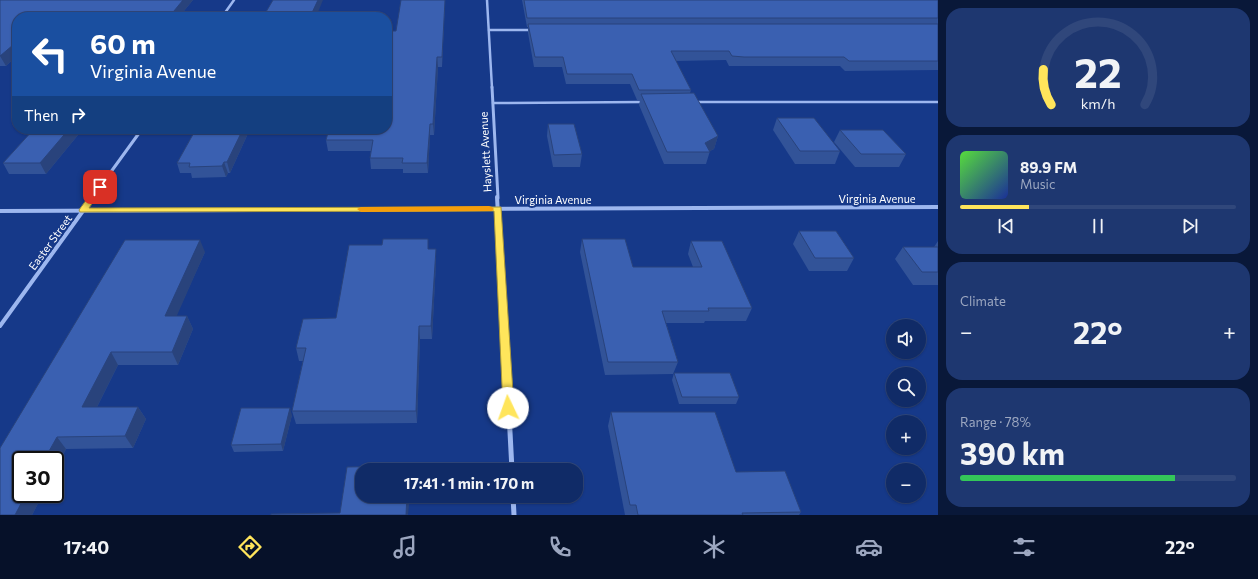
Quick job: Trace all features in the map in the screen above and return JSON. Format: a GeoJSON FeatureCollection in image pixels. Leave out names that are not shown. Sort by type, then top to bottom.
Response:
{"type":"FeatureCollection","features":[{"type":"Feature","properties":{"kind":"street"},"geometry":{"type":"LineString","coordinates":[[226,12],[234,0]]}},
{"type":"Feature","properties":{"kind":"street","name":"Hayslett Avenue"},"geometry":{"type":"LineString","coordinates":[[487,0],[512,463]]}},
{"type":"Feature","properties":{"kind":"street"},"geometry":{"type":"LineString","coordinates":[[489,30],[536,30]]}},
{"type":"Feature","properties":{"kind":"street","name":"Easter Street"},"geometry":{"type":"LineString","coordinates":[[0,326],[138,134]]}},
{"type":"Feature","properties":{"kind":"street","name":"Virginia Avenue"},"geometry":{"type":"LineString","coordinates":[[0,210],[938,207]]}},
{"type":"Feature","properties":{"kind":"street"},"geometry":{"type":"LineString","coordinates":[[513,503],[514,515]]}},
{"type":"Feature","properties":{"kind":"lane"},"geometry":{"type":"LineString","coordinates":[[493,103],[644,102]]}},
{"type":"Feature","properties":{"kind":"lane"},"geometry":{"type":"LineString","coordinates":[[691,102],[938,102]]}},
{"type":"Feature","properties":{"kind":"building"},"geometry":{"type":"Polygon","coordinates":[[[0,0],[183,0],[173,12],[12,12],[12,46],[0,56],[0,0]]]}},
{"type":"Feature","properties":{"kind":"building"},"geometry":{"type":"Polygon","coordinates":[[[273,0],[318,0],[312,12],[266,12],[273,0]]]}},
{"type":"Feature","properties":{"kind":"building"},"geometry":{"type":"Polygon","coordinates":[[[401,0],[445,0],[442,57],[437,57],[433,124],[430,124],[427,163],[402,163],[403,158],[370,158],[373,140],[326,140],[328,134],[392,134],[392,31],[396,31],[401,0]]]}},
{"type":"Feature","properties":{"kind":"building"},"geometry":{"type":"Polygon","coordinates":[[[524,0],[938,0],[938,18],[527,18],[524,0]]]}},
{"type":"Feature","properties":{"kind":"building"},"geometry":{"type":"Polygon","coordinates":[[[528,24],[938,24],[938,61],[849,61],[844,57],[744,57],[732,56],[729,51],[671,51],[691,90],[639,90],[632,74],[567,74],[563,57],[535,57],[528,24]]]}},
{"type":"Feature","properties":{"kind":"building"},"geometry":{"type":"Polygon","coordinates":[[[694,93],[718,136],[705,143],[710,152],[667,152],[641,94],[694,93]]]}},
{"type":"Feature","properties":{"kind":"building"},"geometry":{"type":"Polygon","coordinates":[[[777,118],[814,118],[840,151],[800,151],[777,118]]]}},
{"type":"Feature","properties":{"kind":"building"},"geometry":{"type":"Polygon","coordinates":[[[548,124],[574,124],[582,154],[554,155],[548,124]]]}},
{"type":"Feature","properties":{"kind":"building"},"geometry":{"type":"Polygon","coordinates":[[[840,130],[883,130],[906,154],[861,154],[840,130]]]}},
{"type":"Feature","properties":{"kind":"building"},"geometry":{"type":"Polygon","coordinates":[[[29,134],[65,134],[40,163],[3,163],[29,134]]]}},
{"type":"Feature","properties":{"kind":"building"},"geometry":{"type":"Polygon","coordinates":[[[193,134],[241,134],[227,162],[224,162],[222,166],[189,167],[190,163],[177,163],[193,134]]]}},
{"type":"Feature","properties":{"kind":"building"},"geometry":{"type":"Polygon","coordinates":[[[799,231],[836,231],[854,258],[815,258],[799,231]]]}},
{"type":"Feature","properties":{"kind":"building"},"geometry":{"type":"Polygon","coordinates":[[[383,239],[428,239],[428,249],[436,249],[431,326],[419,326],[416,411],[292,411],[306,348],[296,348],[303,319],[336,318],[349,245],[382,245],[383,239]]]}},
{"type":"Feature","properties":{"kind":"building"},"geometry":{"type":"Polygon","coordinates":[[[582,239],[625,239],[633,267],[702,267],[691,241],[722,241],[752,308],[708,308],[709,311],[662,311],[678,362],[608,362],[582,239]]]}},
{"type":"Feature","properties":{"kind":"building"},"geometry":{"type":"Polygon","coordinates":[[[125,240],[200,240],[165,316],[187,316],[172,352],[111,352],[82,407],[138,407],[125,436],[57,437],[49,451],[12,451],[12,503],[21,503],[15,515],[0,515],[0,448],[125,240]]]}},
{"type":"Feature","properties":{"kind":"building"},"geometry":{"type":"Polygon","coordinates":[[[903,247],[938,247],[938,272],[922,272],[903,247]]]}},
{"type":"Feature","properties":{"kind":"building"},"geometry":{"type":"Polygon","coordinates":[[[674,373],[730,373],[739,397],[682,397],[674,373]]]}},
{"type":"Feature","properties":{"kind":"building"},"geometry":{"type":"Polygon","coordinates":[[[241,408],[290,408],[281,444],[231,445],[241,408]]]}},
{"type":"Feature","properties":{"kind":"building"},"geometry":{"type":"Polygon","coordinates":[[[611,412],[715,412],[736,472],[785,471],[801,512],[742,513],[743,515],[638,515],[636,505],[630,505],[611,412]]]}},
{"type":"Feature","properties":{"kind":"building"},"geometry":{"type":"Polygon","coordinates":[[[347,467],[355,467],[355,503],[407,503],[406,515],[271,515],[340,513],[347,467]]]}},
{"type":"Feature","properties":{"kind":"slow traffic"},"geometry":{"type":"LineString","coordinates":[[361,209],[489,209]]}},
{"type":"Feature","properties":{"kind":"route"},"geometry":{"type":"LineString","coordinates":[[100,187],[83,210],[498,209],[508,408]]}}]}
